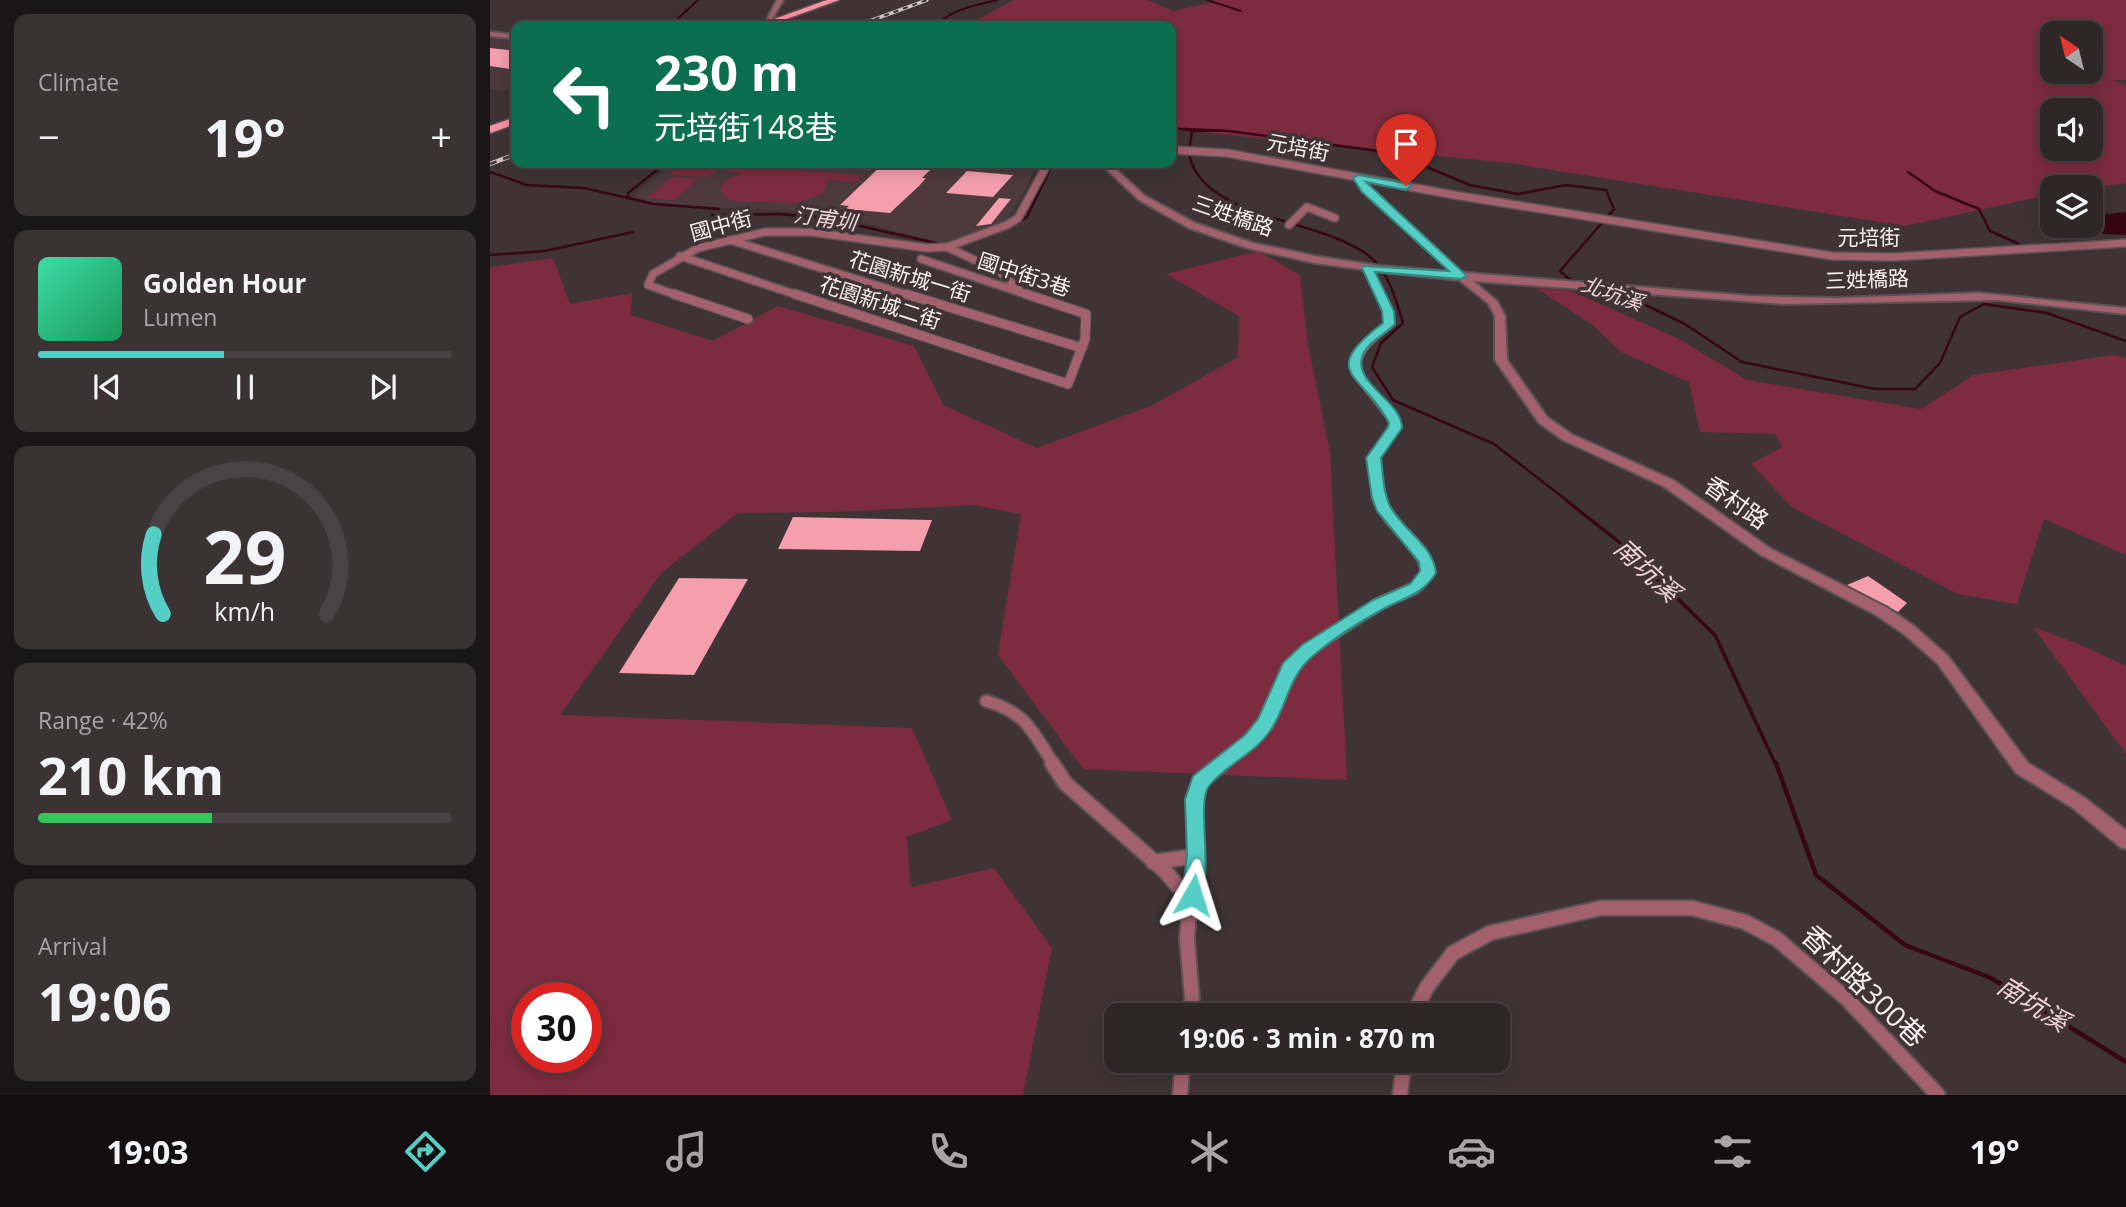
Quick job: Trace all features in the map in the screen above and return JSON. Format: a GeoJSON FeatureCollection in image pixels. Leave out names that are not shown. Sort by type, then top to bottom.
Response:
{"type":"FeatureCollection","features":[{"type":"Feature","properties":{"kind":"main road"},"geometry":{"type":"LineString","coordinates":[[781,21],[835,0]]}},
{"type":"Feature","properties":{"kind":"main road"},"geometry":{"type":"LineString","coordinates":[[784,21],[849,0]]}},
{"type":"Feature","properties":{"kind":"main road"},"geometry":{"type":"LineString","coordinates":[[490,127],[511,119]]}},
{"type":"Feature","properties":{"kind":"street"},"geometry":{"type":"LineString","coordinates":[[770,21],[780,0]]}},
{"type":"Feature","properties":{"kind":"street"},"geometry":{"type":"LineString","coordinates":[[490,34],[511,36]]}},
{"type":"Feature","properties":{"kind":"street","name":"元培街"},"geometry":{"type":"LineString","coordinates":[[1176,150],[1227,152],[1358,178],[1853,257],[2126,243]]}},
{"type":"Feature","properties":{"kind":"street","name":"國中街"},"geometry":{"type":"LineString","coordinates":[[748,319],[648,285],[653,275],[680,257],[728,239],[765,232],[811,232],[927,248],[947,247],[1007,225],[1018,218],[1045,168]]}},
{"type":"Feature","properties":{"kind":"street","name":"三姓橋路"},"geometry":{"type":"LineString","coordinates":[[1109,168],[1132,191],[1200,228],[1245,244],[1367,268],[1721,300],[1818,301],[1981,296],[2126,311]]}},
{"type":"Feature","properties":{"kind":"street","name":"香村路"},"geometry":{"type":"LineString","coordinates":[[1358,178],[1373,196],[1492,301],[1500,316],[1502,360],[1543,420],[1567,437],[1668,483],[1766,552],[1881,611],[1909,629],[1943,660],[2022,768],[2079,803],[2126,841]]}},
{"type":"Feature","properties":{"kind":"street"},"geometry":{"type":"LineString","coordinates":[[1289,225],[1307,207],[1335,218]]}},
{"type":"Feature","properties":{"kind":"street","name":"花園新城一街"},"geometry":{"type":"LineString","coordinates":[[728,239],[1082,348]]}},
{"type":"Feature","properties":{"kind":"street"},"geometry":{"type":"LineString","coordinates":[[947,247],[1000,272],[1024,295]]}},
{"type":"Feature","properties":{"kind":"street","name":"花園新城二街"},"geometry":{"type":"LineString","coordinates":[[680,257],[1068,384]]}},
{"type":"Feature","properties":{"kind":"street","name":"國中街3巷"},"geometry":{"type":"LineString","coordinates":[[920,259],[1086,314],[1088,319],[1082,348],[1068,384]]}},
{"type":"Feature","properties":{"kind":"street"},"geometry":{"type":"LineString","coordinates":[[1191,1003],[1189,913],[1197,856],[1195,799],[1200,782],[1251,740],[1265,723],[1289,668],[1308,650],[1379,604],[1415,588],[1428,573],[1427,561],[1384,511],[1379,498],[1373,458],[1396,423],[1357,375],[1357,354],[1366,342],[1389,324],[1388,311],[1367,268]]}},
{"type":"Feature","properties":{"kind":"street"},"geometry":{"type":"LineString","coordinates":[[986,701],[1009,708],[1025,721],[1065,783],[1181,890],[1189,913]]}},
{"type":"Feature","properties":{"kind":"street"},"geometry":{"type":"LineString","coordinates":[[1153,862],[1197,856]]}},
{"type":"Feature","properties":{"kind":"street","name":"香村路300巷"},"geometry":{"type":"LineString","coordinates":[[1419,1003],[1427,987],[1453,953],[1490,933],[1601,908],[1692,908],[1745,922],[1777,939],[1847,999],[1938,1095]]}},
{"type":"Feature","properties":{"kind":"street"},"geometry":{"type":"LineString","coordinates":[[1180,1095],[1182,1073]]}},
{"type":"Feature","properties":{"kind":"street"},"geometry":{"type":"LineString","coordinates":[[1400,1095],[1403,1073]]}},
{"type":"Feature","properties":{"kind":"shaded area"},"geometry":{"type":"Polygon","coordinates":[[[1013,0],[1148,0],[1173,11],[1215,2],[1213,0],[2126,0],[2126,80],[2114,80],[2126,86],[2126,183],[2103,186],[2103,175],[2040,175],[2040,197],[1905,226],[1509,163],[1176,130],[1176,21],[979,19],[1013,0]]]}},
{"type":"Feature","properties":{"kind":"shaded area"},"geometry":{"type":"Polygon","coordinates":[[[490,40],[511,40],[511,87],[502,91],[490,89],[490,40]]]}},
{"type":"Feature","properties":{"kind":"shaded area"},"geometry":{"type":"Polygon","coordinates":[[[667,168],[1035,168],[1026,189],[1005,223],[945,244],[826,213],[688,206],[654,203],[632,197],[667,168]]]}},
{"type":"Feature","properties":{"kind":"shaded area"},"geometry":{"type":"Polygon","coordinates":[[[677,168],[718,168],[708,177],[669,175],[677,168]]]}},
{"type":"Feature","properties":{"kind":"shaded area"},"geometry":{"type":"Polygon","coordinates":[[[729,168],[760,168],[862,175],[856,182],[828,180],[824,193],[795,203],[734,201],[725,197],[720,189],[729,179],[744,173],[725,171],[729,168]]]}},
{"type":"Feature","properties":{"kind":"shaded area"},"geometry":{"type":"Polygon","coordinates":[[[672,177],[698,179],[674,200],[647,198],[672,177]]]}},
{"type":"Feature","properties":{"kind":"shaded area"},"geometry":{"type":"Polygon","coordinates":[[[2126,212],[2126,235],[2103,234],[2103,215],[2126,212]]]}},
{"type":"Feature","properties":{"kind":"shaded area"},"geometry":{"type":"Polygon","coordinates":[[[1258,251],[1300,275],[1308,344],[1330,453],[1347,780],[1083,769],[998,655],[1021,514],[974,505],[832,512],[738,513],[661,573],[560,715],[912,728],[952,820],[907,837],[911,887],[994,868],[1052,948],[1023,1095],[490,1095],[490,267],[553,258],[570,304],[632,293],[631,315],[713,341],[778,306],[914,346],[943,405],[1037,448],[1153,405],[1238,357],[1239,316],[1166,274],[1258,251]]]}},
{"type":"Feature","properties":{"kind":"shaded area"},"geometry":{"type":"Polygon","coordinates":[[[1536,288],[1571,291],[1679,339],[1747,380],[1921,409],[1974,375],[2113,355],[2126,358],[2126,555],[2044,519],[2017,604],[1958,594],[1793,508],[1751,464],[1782,447],[1775,434],[1700,432],[1689,382],[1621,352],[1593,325],[1536,288]]]}},
{"type":"Feature","properties":{"kind":"shaded area"},"geometry":{"type":"Polygon","coordinates":[[[2033,627],[2126,666],[2126,754],[2033,627]]]}},
{"type":"Feature","properties":{"kind":"building"},"geometry":{"type":"Polygon","coordinates":[[[490,48],[511,50],[511,69],[490,66],[490,48]]]}},
{"type":"Feature","properties":{"kind":"building"},"geometry":{"type":"Polygon","coordinates":[[[879,168],[932,168],[922,178],[926,178],[920,185],[890,213],[845,209],[849,206],[840,205],[879,168]]]}},
{"type":"Feature","properties":{"kind":"building"},"geometry":{"type":"Polygon","coordinates":[[[967,171],[1013,175],[993,197],[946,193],[967,171]]]}},
{"type":"Feature","properties":{"kind":"building"},"geometry":{"type":"Polygon","coordinates":[[[999,198],[1011,199],[991,224],[976,226],[999,198]]]}},
{"type":"Feature","properties":{"kind":"building"},"geometry":{"type":"Polygon","coordinates":[[[793,517],[932,520],[920,551],[778,549],[793,517]]]}},
{"type":"Feature","properties":{"kind":"building"},"geometry":{"type":"Polygon","coordinates":[[[1868,576],[1907,603],[1898,612],[1847,585],[1868,576]]]}},
{"type":"Feature","properties":{"kind":"building"},"geometry":{"type":"Polygon","coordinates":[[[679,578],[748,579],[694,675],[619,673],[679,578]]]}},
{"type":"Feature","properties":{"kind":"waterway"},"geometry":{"type":"LineString","coordinates":[[675,21],[698,0]]}},
{"type":"Feature","properties":{"kind":"waterway","name":"汀甫圳"},"geometry":{"type":"LineString","coordinates":[[941,21],[956,12],[997,0]]}},
{"type":"Feature","properties":{"kind":"waterway"},"geometry":{"type":"LineString","coordinates":[[1207,0],[1241,11]]}},
{"type":"Feature","properties":{"kind":"waterway"},"geometry":{"type":"LineString","coordinates":[[1176,128],[1192,131]]}},
{"type":"Feature","properties":{"kind":"waterway","name":"北坑溪"},"geometry":{"type":"LineString","coordinates":[[1184,129],[1229,131]]}},
{"type":"Feature","properties":{"kind":"waterway","name":"北坑溪"},"geometry":{"type":"LineString","coordinates":[[1192,131],[1229,131]]}},
{"type":"Feature","properties":{"kind":"waterway","name":"南坑溪"},"geometry":{"type":"LineString","coordinates":[[1192,131],[1190,158],[1201,178],[1219,194],[1242,206],[1349,244],[1369,256],[1382,270],[1391,287],[1403,323],[1381,343],[1372,367],[1393,400],[1494,444],[1570,503]]}},
{"type":"Feature","properties":{"kind":"waterway","name":"北坑溪"},"geometry":{"type":"LineString","coordinates":[[1229,131],[1393,153],[1470,185],[1518,194],[1566,185],[1606,190],[1614,209],[1560,271],[1569,279],[1580,283]]}},
{"type":"Feature","properties":{"kind":"waterway"},"geometry":{"type":"LineString","coordinates":[[628,198],[628,193],[660,168]]}},
{"type":"Feature","properties":{"kind":"waterway","name":"汀甫圳"},"geometry":{"type":"LineString","coordinates":[[1005,229],[1027,217],[1051,168]]}},
{"type":"Feature","properties":{"kind":"waterway"},"geometry":{"type":"LineString","coordinates":[[490,172],[527,185],[584,188],[654,204],[719,209]]}},
{"type":"Feature","properties":{"kind":"waterway"},"geometry":{"type":"LineString","coordinates":[[1908,172],[1935,191],[1979,209],[1990,231],[2019,244]]}},
{"type":"Feature","properties":{"kind":"waterway","name":"汀甫圳"},"geometry":{"type":"LineString","coordinates":[[712,215],[779,214],[824,218],[936,243]]}},
{"type":"Feature","properties":{"kind":"waterway","name":"汀甫圳"},"geometry":{"type":"LineString","coordinates":[[490,255],[545,251],[633,232]]}},
{"type":"Feature","properties":{"kind":"waterway","name":"北坑溪"},"geometry":{"type":"LineString","coordinates":[[1600,290],[1637,301],[1685,324],[1742,362],[1875,389],[1915,389],[1940,363],[1960,317],[1984,304],[2047,313],[2126,341]]}},
{"type":"Feature","properties":{"kind":"waterway","name":"南坑溪"},"geometry":{"type":"LineString","coordinates":[[1567,501],[1619,542],[1715,635],[1776,765]]}},
{"type":"Feature","properties":{"kind":"waterway","name":"南坑溪"},"geometry":{"type":"LineString","coordinates":[[1776,763],[1816,875],[1905,945],[1991,978],[2126,1062]]}},
{"type":"Feature","properties":{"kind":"railway"},"geometry":{"type":"LineString","coordinates":[[870,21],[927,0]]}},
{"type":"Feature","properties":{"kind":"railway"},"geometry":{"type":"LineString","coordinates":[[490,164],[511,156]]}},
{"type":"Feature","properties":{"kind":"route"},"geometry":{"type":"LineString","coordinates":[[1193,895],[1197,856],[1195,799],[1200,782],[1251,740],[1265,723],[1289,668],[1308,650],[1379,604],[1415,588],[1428,573],[1427,561],[1384,511],[1379,498],[1373,458],[1396,423],[1357,375],[1356,364],[1357,354],[1366,342],[1389,324],[1388,311],[1367,268],[1461,276],[1365,189],[1358,178],[1406,186]]}}]}
